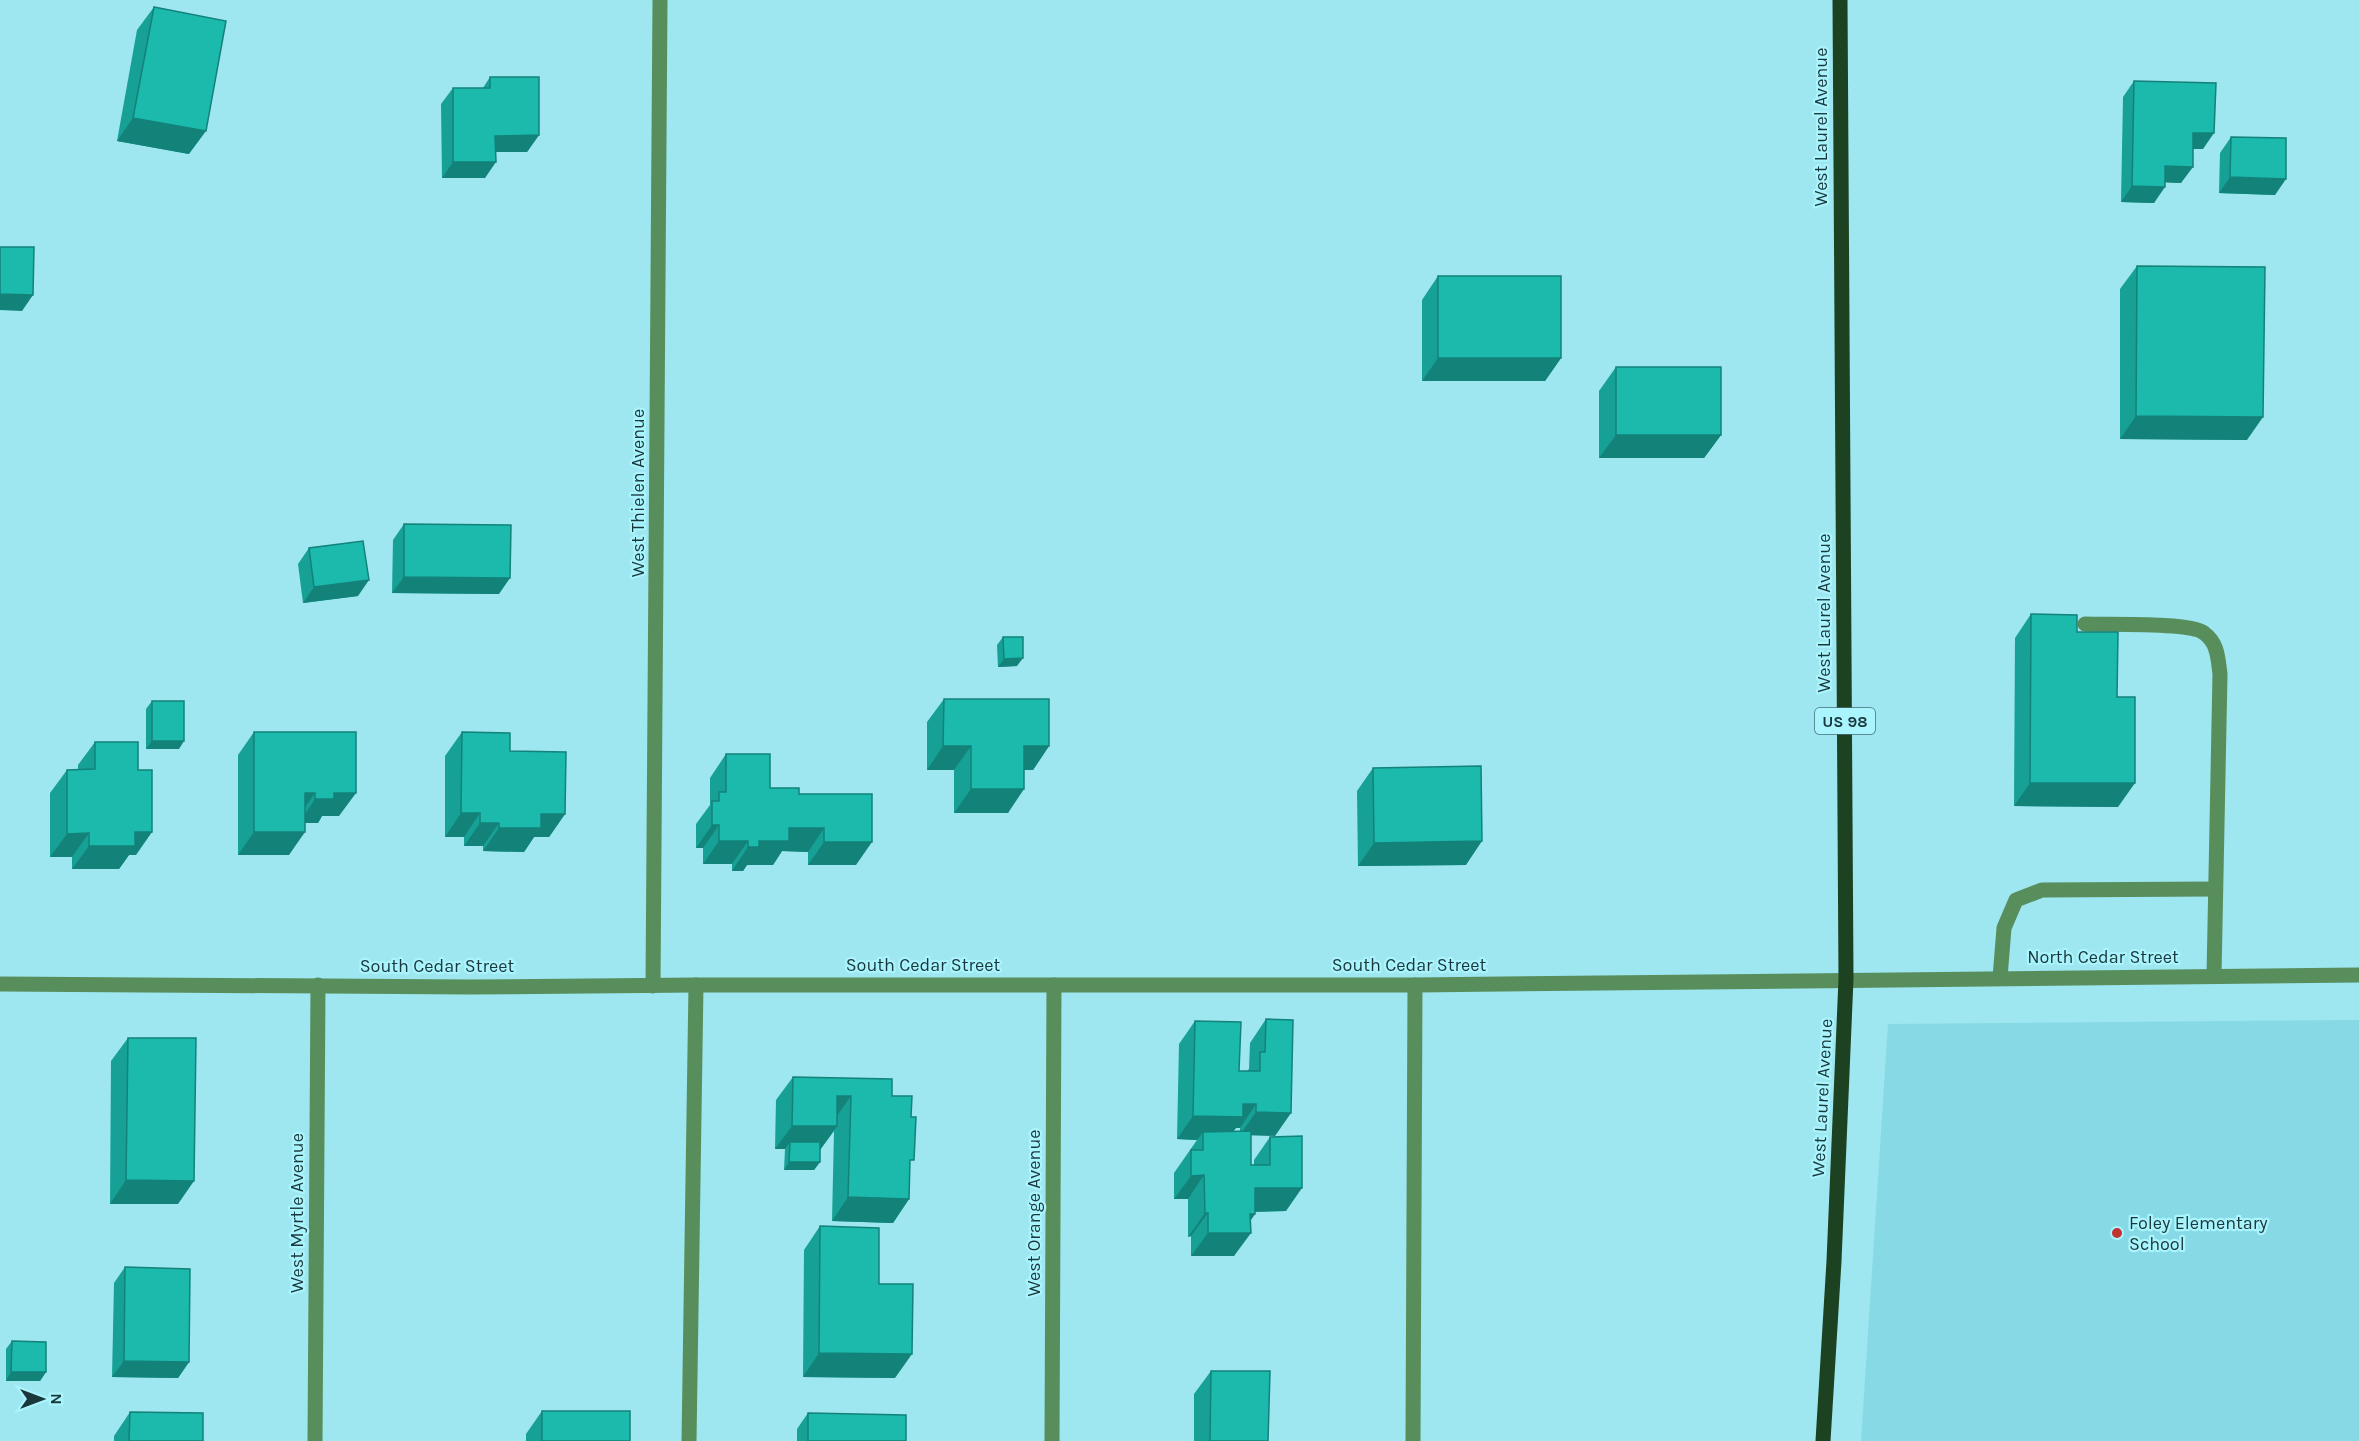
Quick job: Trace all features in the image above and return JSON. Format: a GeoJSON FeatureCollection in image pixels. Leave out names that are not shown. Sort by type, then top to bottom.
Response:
{"type":"FeatureCollection","features":[{"type":"Feature","properties":{"kind":"main road","name":"West Laurel Avenue"},"geometry":{"type":"LineString","coordinates":[[1823,1441],[1846,979],[1840,0]]}},
{"type":"Feature","properties":{"kind":"street","name":"West Thielen Avenue"},"geometry":{"type":"LineString","coordinates":[[653,986],[660,0]]}},
{"type":"Feature","properties":{"kind":"street"},"geometry":{"type":"LineString","coordinates":[[2085,624],[2187,627],[2204,632],[2217,649],[2220,674],[2214,976]]}},
{"type":"Feature","properties":{"kind":"street"},"geometry":{"type":"LineString","coordinates":[[2000,978],[2004,928],[2016,900],[2042,890],[2216,889]]}},
{"type":"Feature","properties":{"kind":"street","name":"North Cedar Street"},"geometry":{"type":"LineString","coordinates":[[1846,979],[2359,975]]}},
{"type":"Feature","properties":{"kind":"street","name":"South Cedar Street"},"geometry":{"type":"LineString","coordinates":[[0,984],[469,987],[1415,985],[1846,979]]}},
{"type":"Feature","properties":{"kind":"street","name":"West Myrtle Avenue"},"geometry":{"type":"LineString","coordinates":[[315,1441],[318,985]]}},
{"type":"Feature","properties":{"kind":"street"},"geometry":{"type":"LineString","coordinates":[[689,1441],[696,985]]}},
{"type":"Feature","properties":{"kind":"street","name":"West Orange Avenue"},"geometry":{"type":"LineString","coordinates":[[1052,1441],[1054,985]]}},
{"type":"Feature","properties":{"kind":"street"},"geometry":{"type":"LineString","coordinates":[[1413,1441],[1415,985]]}},
{"type":"Feature","properties":{"kind":"shaded area","name":"Foley Elementary School"},"geometry":{"type":"Polygon","coordinates":[[[2359,1020],[2359,1441],[1861,1441],[1888,1024],[2359,1020]]]}},
{"type":"Feature","properties":{"kind":"building"},"geometry":{"type":"Polygon","coordinates":[[[154,7],[226,21],[206,131],[133,118],[154,7]]]}},
{"type":"Feature","properties":{"kind":"building"},"geometry":{"type":"Polygon","coordinates":[[[490,77],[539,77],[539,135],[495,136],[496,162],[453,162],[453,88],[490,88],[490,77]]]}},
{"type":"Feature","properties":{"kind":"building"},"geometry":{"type":"Polygon","coordinates":[[[2134,81],[2216,83],[2214,133],[2193,133],[2193,167],[2165,166],[2165,187],[2132,186],[2134,81]]]}},
{"type":"Feature","properties":{"kind":"building"},"geometry":{"type":"Polygon","coordinates":[[[2231,137],[2286,138],[2286,179],[2230,177],[2231,137]]]}},
{"type":"Feature","properties":{"kind":"building"},"geometry":{"type":"Polygon","coordinates":[[[0,247],[34,247],[33,295],[0,294],[0,247]]]}},
{"type":"Feature","properties":{"kind":"building"},"geometry":{"type":"Polygon","coordinates":[[[2137,266],[2265,267],[2263,417],[2136,416],[2137,266]]]}},
{"type":"Feature","properties":{"kind":"building"},"geometry":{"type":"Polygon","coordinates":[[[1438,276],[1561,276],[1561,358],[1438,358],[1438,276]]]}},
{"type":"Feature","properties":{"kind":"building"},"geometry":{"type":"Polygon","coordinates":[[[1616,367],[1721,367],[1721,435],[1616,435],[1616,367]]]}},
{"type":"Feature","properties":{"kind":"building"},"geometry":{"type":"Polygon","coordinates":[[[404,524],[511,525],[510,578],[404,577],[404,524]]]}},
{"type":"Feature","properties":{"kind":"building"},"geometry":{"type":"Polygon","coordinates":[[[363,541],[369,580],[314,587],[309,548],[363,541]]]}},
{"type":"Feature","properties":{"kind":"building"},"geometry":{"type":"Polygon","coordinates":[[[2031,614],[2077,615],[2077,632],[2118,632],[2117,697],[2135,697],[2135,783],[2030,783],[2031,614]]]}},
{"type":"Feature","properties":{"kind":"building"},"geometry":{"type":"Polygon","coordinates":[[[1003,637],[1023,637],[1023,658],[1004,659],[1003,637]]]}},
{"type":"Feature","properties":{"kind":"building"},"geometry":{"type":"Polygon","coordinates":[[[944,699],[1049,699],[1049,746],[1024,746],[1024,789],[971,789],[971,746],[943,746],[944,699]]]}},
{"type":"Feature","properties":{"kind":"building"},"geometry":{"type":"Polygon","coordinates":[[[152,701],[184,701],[184,741],[152,741],[152,701]]]}},
{"type":"Feature","properties":{"kind":"building"},"geometry":{"type":"Polygon","coordinates":[[[254,732],[356,732],[356,793],[334,793],[334,799],[315,799],[315,793],[305,793],[305,832],[254,832],[254,732]]]}},
{"type":"Feature","properties":{"kind":"building"},"geometry":{"type":"Polygon","coordinates":[[[462,732],[510,733],[510,751],[566,752],[565,814],[541,814],[541,828],[499,828],[499,823],[480,823],[480,813],[461,813],[462,732]]]}},
{"type":"Feature","properties":{"kind":"building"},"geometry":{"type":"Polygon","coordinates":[[[95,742],[138,742],[138,770],[152,770],[152,832],[135,832],[135,846],[89,846],[89,833],[67,834],[67,770],[95,769],[95,742]]]}},
{"type":"Feature","properties":{"kind":"building"},"geometry":{"type":"Polygon","coordinates":[[[726,754],[770,754],[770,788],[799,788],[799,794],[872,794],[872,842],[824,842],[824,828],[789,828],[789,841],[759,841],[759,847],[748,847],[748,841],[719,841],[719,825],[712,825],[712,801],[719,801],[719,792],[726,792],[726,754]]]}},
{"type":"Feature","properties":{"kind":"building"},"geometry":{"type":"Polygon","coordinates":[[[1481,766],[1482,841],[1374,843],[1373,768],[1481,766]]]}},
{"type":"Feature","properties":{"kind":"building"},"geometry":{"type":"Polygon","coordinates":[[[1266,1019],[1293,1020],[1291,1113],[1256,1112],[1256,1104],[1243,1104],[1243,1117],[1193,1116],[1195,1021],[1241,1022],[1239,1071],[1260,1071],[1260,1052],[1265,1052],[1266,1019]]]}},
{"type":"Feature","properties":{"kind":"building"},"geometry":{"type":"Polygon","coordinates":[[[128,1038],[196,1038],[194,1181],[126,1180],[128,1038]]]}},
{"type":"Feature","properties":{"kind":"building"},"geometry":{"type":"Polygon","coordinates":[[[793,1077],[892,1079],[892,1096],[912,1096],[911,1117],[916,1117],[914,1160],[910,1160],[909,1199],[848,1197],[851,1096],[837,1096],[837,1126],[792,1126],[793,1077]]]}},
{"type":"Feature","properties":{"kind":"building"},"geometry":{"type":"Polygon","coordinates":[[[1251,1131],[1251,1165],[1270,1165],[1270,1137],[1302,1136],[1302,1188],[1255,1188],[1255,1214],[1250,1214],[1251,1233],[1208,1233],[1204,1175],[1191,1176],[1191,1150],[1203,1150],[1203,1132],[1251,1131]]]}},
{"type":"Feature","properties":{"kind":"building"},"geometry":{"type":"Polygon","coordinates":[[[790,1142],[820,1142],[820,1162],[789,1162],[790,1142]]]}},
{"type":"Feature","properties":{"kind":"building"},"geometry":{"type":"Polygon","coordinates":[[[820,1226],[879,1228],[879,1284],[913,1284],[912,1354],[819,1353],[820,1226]]]}},
{"type":"Feature","properties":{"kind":"building"},"geometry":{"type":"Polygon","coordinates":[[[125,1267],[190,1269],[189,1362],[124,1361],[125,1267]]]}},
{"type":"Feature","properties":{"kind":"building"},"geometry":{"type":"Polygon","coordinates":[[[12,1341],[46,1342],[46,1372],[11,1372],[12,1341]]]}},
{"type":"Feature","properties":{"kind":"building"},"geometry":{"type":"Polygon","coordinates":[[[1211,1371],[1270,1371],[1268,1441],[1210,1441],[1211,1371]]]}},
{"type":"Feature","properties":{"kind":"building"},"geometry":{"type":"Polygon","coordinates":[[[542,1411],[630,1411],[630,1441],[542,1441],[542,1411]]]}},
{"type":"Feature","properties":{"kind":"building"},"geometry":{"type":"Polygon","coordinates":[[[130,1412],[203,1413],[203,1441],[129,1441],[130,1412]]]}},
{"type":"Feature","properties":{"kind":"building"},"geometry":{"type":"Polygon","coordinates":[[[808,1413],[906,1415],[906,1441],[808,1441],[808,1413]]]}},
{"type":"Feature","properties":{"kind":"place","name":"Foley Elementary School"},"geometry":{"type":"Point","coordinates":[2117,1233]}}]}
